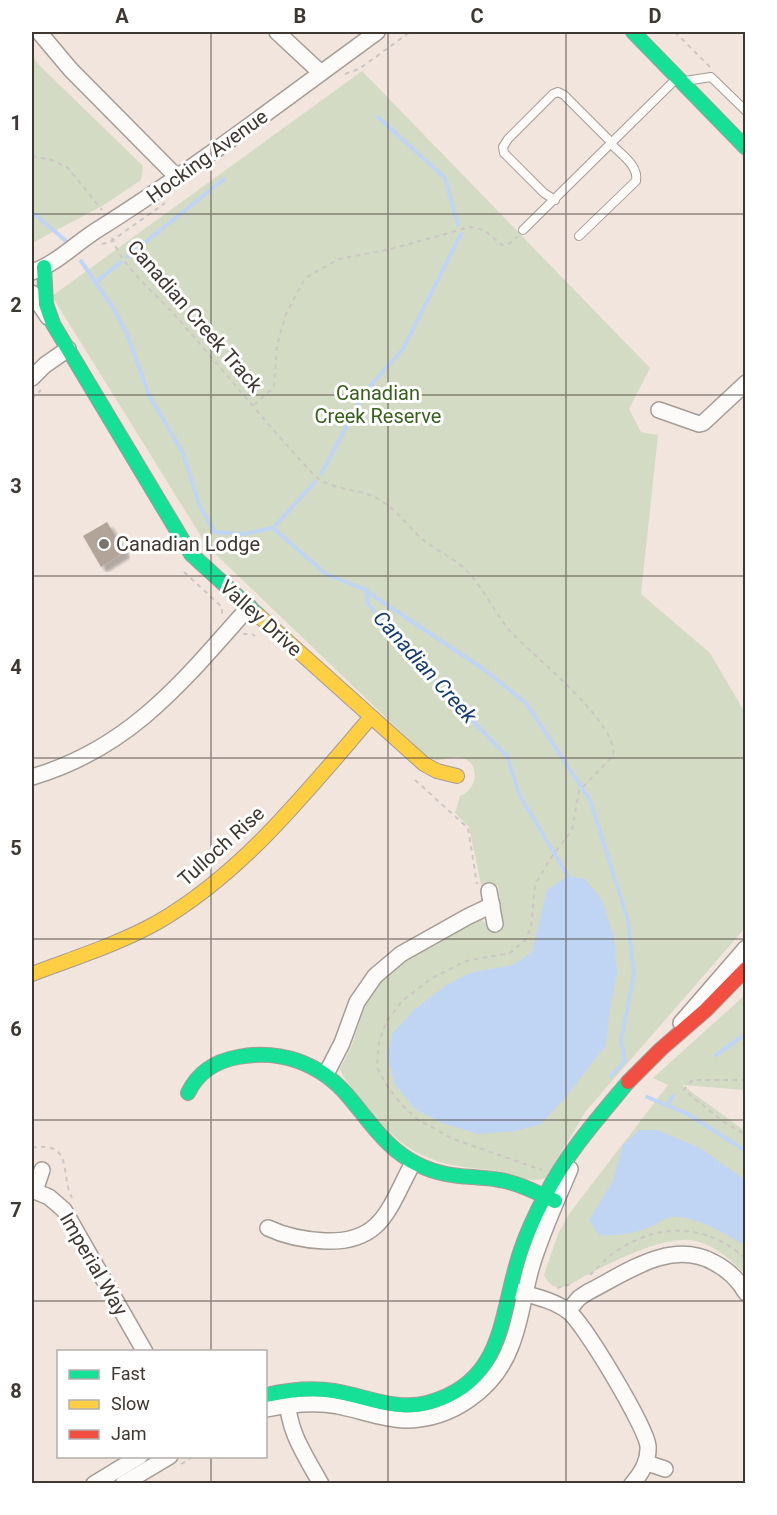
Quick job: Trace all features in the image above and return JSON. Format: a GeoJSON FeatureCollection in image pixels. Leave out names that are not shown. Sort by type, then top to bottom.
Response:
{"type":"FeatureCollection","features":[{"type":"Feature","properties":{"kind":"street"},"geometry":{"type":"LineString","coordinates":[[39,32],[71,70],[177,177]]}},
{"type":"Feature","properties":{"kind":"street"},"geometry":{"type":"LineString","coordinates":[[277,32],[321,73]]}},
{"type":"Feature","properties":{"kind":"street","name":"Hocking Avenue"},"geometry":{"type":"LineString","coordinates":[[38,270],[141,203],[377,32]]}},
{"type":"Feature","properties":{"kind":"street"},"geometry":{"type":"LineString","coordinates":[[633,32],[746,148]]}},
{"type":"Feature","properties":{"kind":"street","name":"Valley Drive"},"geometry":{"type":"LineString","coordinates":[[38,270],[53,324]]}},
{"type":"Feature","properties":{"kind":"street","name":"Valley Drive"},"geometry":{"type":"LineString","coordinates":[[32,293],[53,324],[186,548],[203,566],[427,766],[458,777]]}},
{"type":"Feature","properties":{"kind":"street"},"geometry":{"type":"LineString","coordinates":[[32,378],[45,365],[68,349]]}},
{"type":"Feature","properties":{"kind":"street"},"geometry":{"type":"LineString","coordinates":[[659,410],[704,423],[746,383]]}},
{"type":"Feature","properties":{"kind":"street"},"geometry":{"type":"LineString","coordinates":[[32,777],[61,768],[94,752],[137,724],[172,692],[249,607]]}},
{"type":"Feature","properties":{"kind":"street","name":"Tulloch Rise"},"geometry":{"type":"LineString","coordinates":[[32,974],[117,942],[165,917],[206,890],[258,843],[371,717]]}},
{"type":"Feature","properties":{"kind":"street"},"geometry":{"type":"LineString","coordinates":[[486,894],[495,924]]}},
{"type":"Feature","properties":{"kind":"street"},"geometry":{"type":"LineString","coordinates":[[326,1074],[342,1043],[357,1002],[375,976],[401,954],[467,917],[486,894]]}},
{"type":"Feature","properties":{"kind":"street"},"geometry":{"type":"LineString","coordinates":[[661,1049],[702,996],[746,948]]}},
{"type":"Feature","properties":{"kind":"street"},"geometry":{"type":"LineString","coordinates":[[267,1395],[405,1420],[429,1417],[453,1408],[477,1394],[502,1365],[515,1334],[517,1292],[536,1251],[555,1178],[621,1090],[661,1049],[706,1011],[746,969]]}},
{"type":"Feature","properties":{"kind":"street"},"geometry":{"type":"LineString","coordinates":[[188,1093],[194,1081],[213,1065],[225,1060],[249,1054],[288,1057],[307,1063],[326,1074],[346,1094],[378,1136],[413,1163],[453,1176],[507,1182],[550,1198]]}},
{"type":"Feature","properties":{"kind":"street"},"geometry":{"type":"LineString","coordinates":[[550,1198],[582,1142]]}},
{"type":"Feature","properties":{"kind":"street"},"geometry":{"type":"LineString","coordinates":[[268,1228],[290,1237],[309,1240],[348,1241],[365,1235],[383,1219],[413,1163]]}},
{"type":"Feature","properties":{"kind":"street"},"geometry":{"type":"LineString","coordinates":[[33,1190],[42,1170]]}},
{"type":"Feature","properties":{"kind":"street","name":"Imperial Way"},"geometry":{"type":"LineString","coordinates":[[33,1190],[55,1200],[64,1210],[144,1350]]}},
{"type":"Feature","properties":{"kind":"street"},"geometry":{"type":"LineString","coordinates":[[568,1311],[585,1294],[649,1261],[675,1254],[695,1255],[714,1262],[733,1276],[746,1293]]}},
{"type":"Feature","properties":{"kind":"street"},"geometry":{"type":"LineString","coordinates":[[517,1292],[549,1301],[568,1311],[589,1337],[644,1431],[648,1444],[647,1463],[633,1484]]}},
{"type":"Feature","properties":{"kind":"street"},"geometry":{"type":"LineString","coordinates":[[267,1408],[287,1398]]}},
{"type":"Feature","properties":{"kind":"street"},"geometry":{"type":"LineString","coordinates":[[287,1398],[293,1434],[321,1484]]}},
{"type":"Feature","properties":{"kind":"street"},"geometry":{"type":"LineString","coordinates":[[94,1484],[165,1458]]}},
{"type":"Feature","properties":{"kind":"street"},"geometry":{"type":"LineString","coordinates":[[647,1463],[665,1469]]}},
{"type":"Feature","properties":{"kind":"street"},"geometry":{"type":"LineString","coordinates":[[123,1484],[138,1469]]}},
{"type":"Feature","properties":{"kind":"lane"},"geometry":{"type":"LineString","coordinates":[[524,230],[679,80],[711,77],[746,111]]}},
{"type":"Feature","properties":{"kind":"lane"},"geometry":{"type":"LineString","coordinates":[[555,200],[545,195],[504,153],[503,147],[508,139],[553,94],[558,92],[564,95],[612,143],[635,168],[637,177],[579,236]]}},
{"type":"Feature","properties":{"kind":"path"},"geometry":{"type":"LineString","coordinates":[[364,65],[410,32]]}},
{"type":"Feature","properties":{"kind":"path","name":"Canadian Creek Track"},"geometry":{"type":"LineString","coordinates":[[32,156],[52,160],[68,168],[100,206],[120,255],[316,477],[379,499],[396,511],[422,539],[451,557],[467,571],[512,632],[570,688],[604,728],[612,741],[613,756],[584,784],[576,801],[572,830],[543,869],[535,885],[531,928],[525,940],[510,952],[466,961],[424,984],[402,1001],[387,1021],[379,1041],[377,1054],[377,1067],[385,1083],[401,1104],[417,1119],[453,1138],[520,1162],[555,1178]]}},
{"type":"Feature","properties":{"kind":"path"},"geometry":{"type":"LineString","coordinates":[[113,241],[168,201]]}},
{"type":"Feature","properties":{"kind":"path"},"geometry":{"type":"LineString","coordinates":[[254,405],[274,387],[278,345],[286,314],[305,278],[339,259],[391,249],[452,230],[476,227],[484,230],[502,245],[509,244],[524,230]]}},
{"type":"Feature","properties":{"kind":"path"},"geometry":{"type":"LineString","coordinates":[[415,780],[468,828],[475,881],[486,894]]}},
{"type":"Feature","properties":{"kind":"path"},"geometry":{"type":"LineString","coordinates":[[746,1080],[692,1080],[684,1090],[724,1122],[746,1135]]}},
{"type":"Feature","properties":{"kind":"path"},"geometry":{"type":"LineString","coordinates":[[586,1277],[619,1249],[662,1232],[685,1230],[708,1234],[746,1259]]}},
{"type":"Feature","properties":{"kind":"path"},"geometry":{"type":"LineString","coordinates":[[551,1287],[562,1288],[577,1282]]}},
{"type":"Feature","properties":{"kind":"green space"},"geometry":{"type":"Polygon","coordinates":[[[32,55],[39,65],[143,166],[141,180],[104,205],[32,243],[32,55]]]}},
{"type":"Feature","properties":{"kind":"green space","name":"Canadian Creek Reserve"},"geometry":{"type":"Polygon","coordinates":[[[362,71],[650,368],[629,409],[641,432],[658,435],[641,594],[710,653],[745,713],[745,928],[586,1111],[546,1178],[538,1180],[504,1172],[447,1164],[413,1150],[399,1141],[375,1118],[340,1069],[352,1045],[365,1006],[377,985],[392,971],[475,921],[482,920],[490,929],[503,926],[498,885],[482,889],[469,827],[455,813],[460,796],[471,788],[474,782],[474,769],[466,760],[459,757],[435,760],[425,755],[207,546],[52,296],[362,71]]]}},
{"type":"Feature","properties":{"kind":"green space"},"geometry":{"type":"Polygon","coordinates":[[[745,995],[745,1090],[682,1085],[745,1131],[745,1274],[717,1250],[703,1243],[684,1240],[671,1241],[642,1250],[562,1287],[551,1284],[544,1275],[558,1234],[569,1214],[668,1085],[653,1078],[745,995]]]}},
{"type":"Feature","properties":{"kind":"water"},"geometry":{"type":"Polygon","coordinates":[[[568,876],[585,879],[602,900],[614,937],[617,974],[609,1013],[606,1045],[565,1098],[541,1124],[516,1131],[478,1134],[443,1123],[416,1110],[395,1085],[387,1057],[392,1034],[415,1009],[445,986],[470,973],[513,965],[532,952],[547,890],[568,876]]]}},
{"type":"Feature","properties":{"kind":"water"},"geometry":{"type":"Polygon","coordinates":[[[639,1130],[657,1130],[700,1148],[745,1180],[745,1245],[710,1226],[681,1217],[671,1217],[631,1233],[599,1235],[589,1220],[612,1182],[623,1145],[639,1130]]]}},
{"type":"Feature","properties":{"kind":"building","name":"Canadian Lodge"},"geometry":{"type":"Polygon","coordinates":[[[107,522],[125,552],[101,567],[83,536],[107,522]]]}},
{"type":"Feature","properties":{"kind":"waterway"},"geometry":{"type":"LineString","coordinates":[[378,117],[445,178],[458,225]]}},
{"type":"Feature","properties":{"kind":"waterway"},"geometry":{"type":"LineString","coordinates":[[127,257],[224,179]]}},
{"type":"Feature","properties":{"kind":"waterway","name":"Canadian Creek"},"geometry":{"type":"LineString","coordinates":[[32,212],[66,241]]}},
{"type":"Feature","properties":{"kind":"waterway"},"geometry":{"type":"LineString","coordinates":[[321,474],[365,392],[403,349],[461,234]]}},
{"type":"Feature","properties":{"kind":"waterway","name":"Canadian Creek"},"geometry":{"type":"LineString","coordinates":[[81,261],[114,309],[127,334],[149,395],[183,453],[200,507],[215,532],[244,534],[273,528],[326,574],[366,590],[368,604],[450,698],[507,756],[519,794],[568,878]]}},
{"type":"Feature","properties":{"kind":"waterway"},"geometry":{"type":"LineString","coordinates":[[95,283],[121,262]]}},
{"type":"Feature","properties":{"kind":"waterway"},"geometry":{"type":"LineString","coordinates":[[273,528],[315,482]]}},
{"type":"Feature","properties":{"kind":"waterway"},"geometry":{"type":"LineString","coordinates":[[366,591],[482,668],[526,703],[590,800],[628,920],[634,974],[621,1040],[625,1061],[611,1076]]}},
{"type":"Feature","properties":{"kind":"waterway"},"geometry":{"type":"LineString","coordinates":[[716,1055],[746,1034]]}},
{"type":"Feature","properties":{"kind":"waterway"},"geometry":{"type":"LineString","coordinates":[[667,1105],[673,1096]]}},
{"type":"Feature","properties":{"kind":"waterway","name":"Canadian Creek"},"geometry":{"type":"LineString","coordinates":[[647,1097],[686,1113],[746,1151]]}},
{"type":"Feature","properties":{"kind":"traffic: fast"},"geometry":{"type":"LineString","coordinates":[[633,32],[746,148]]}},
{"type":"Feature","properties":{"kind":"traffic: fast"},"geometry":{"type":"LineString","coordinates":[[44,267],[46,304],[53,324],[191,554],[258,615]]}},
{"type":"Feature","properties":{"kind":"traffic: fast"},"geometry":{"type":"LineString","coordinates":[[188,1093],[202,1073],[230,1059],[269,1055],[298,1061],[312,1067],[337,1085],[389,1144],[419,1165],[449,1175],[507,1181],[555,1201]]}},
{"type":"Feature","properties":{"kind":"traffic: fast"},"geometry":{"type":"LineString","coordinates":[[267,1395],[291,1390],[317,1389],[392,1404],[415,1405],[453,1393],[472,1379],[486,1362],[496,1342],[521,1250],[545,1196],[573,1151],[628,1082]]}},
{"type":"Feature","properties":{"kind":"traffic: slow"},"geometry":{"type":"LineString","coordinates":[[258,615],[424,764],[437,771],[457,776]]}},
{"type":"Feature","properties":{"kind":"traffic: slow"},"geometry":{"type":"LineString","coordinates":[[32,974],[128,937],[158,922],[189,902],[219,879],[273,828],[371,717]]}},
{"type":"Feature","properties":{"kind":"traffic: jam"},"geometry":{"type":"LineString","coordinates":[[628,1082],[661,1049],[706,1010],[746,969]]}},
{"type":"Feature","properties":{"kind":"place","name":"Canadian Lodge"},"geometry":{"type":"Point","coordinates":[104,544]}}]}
